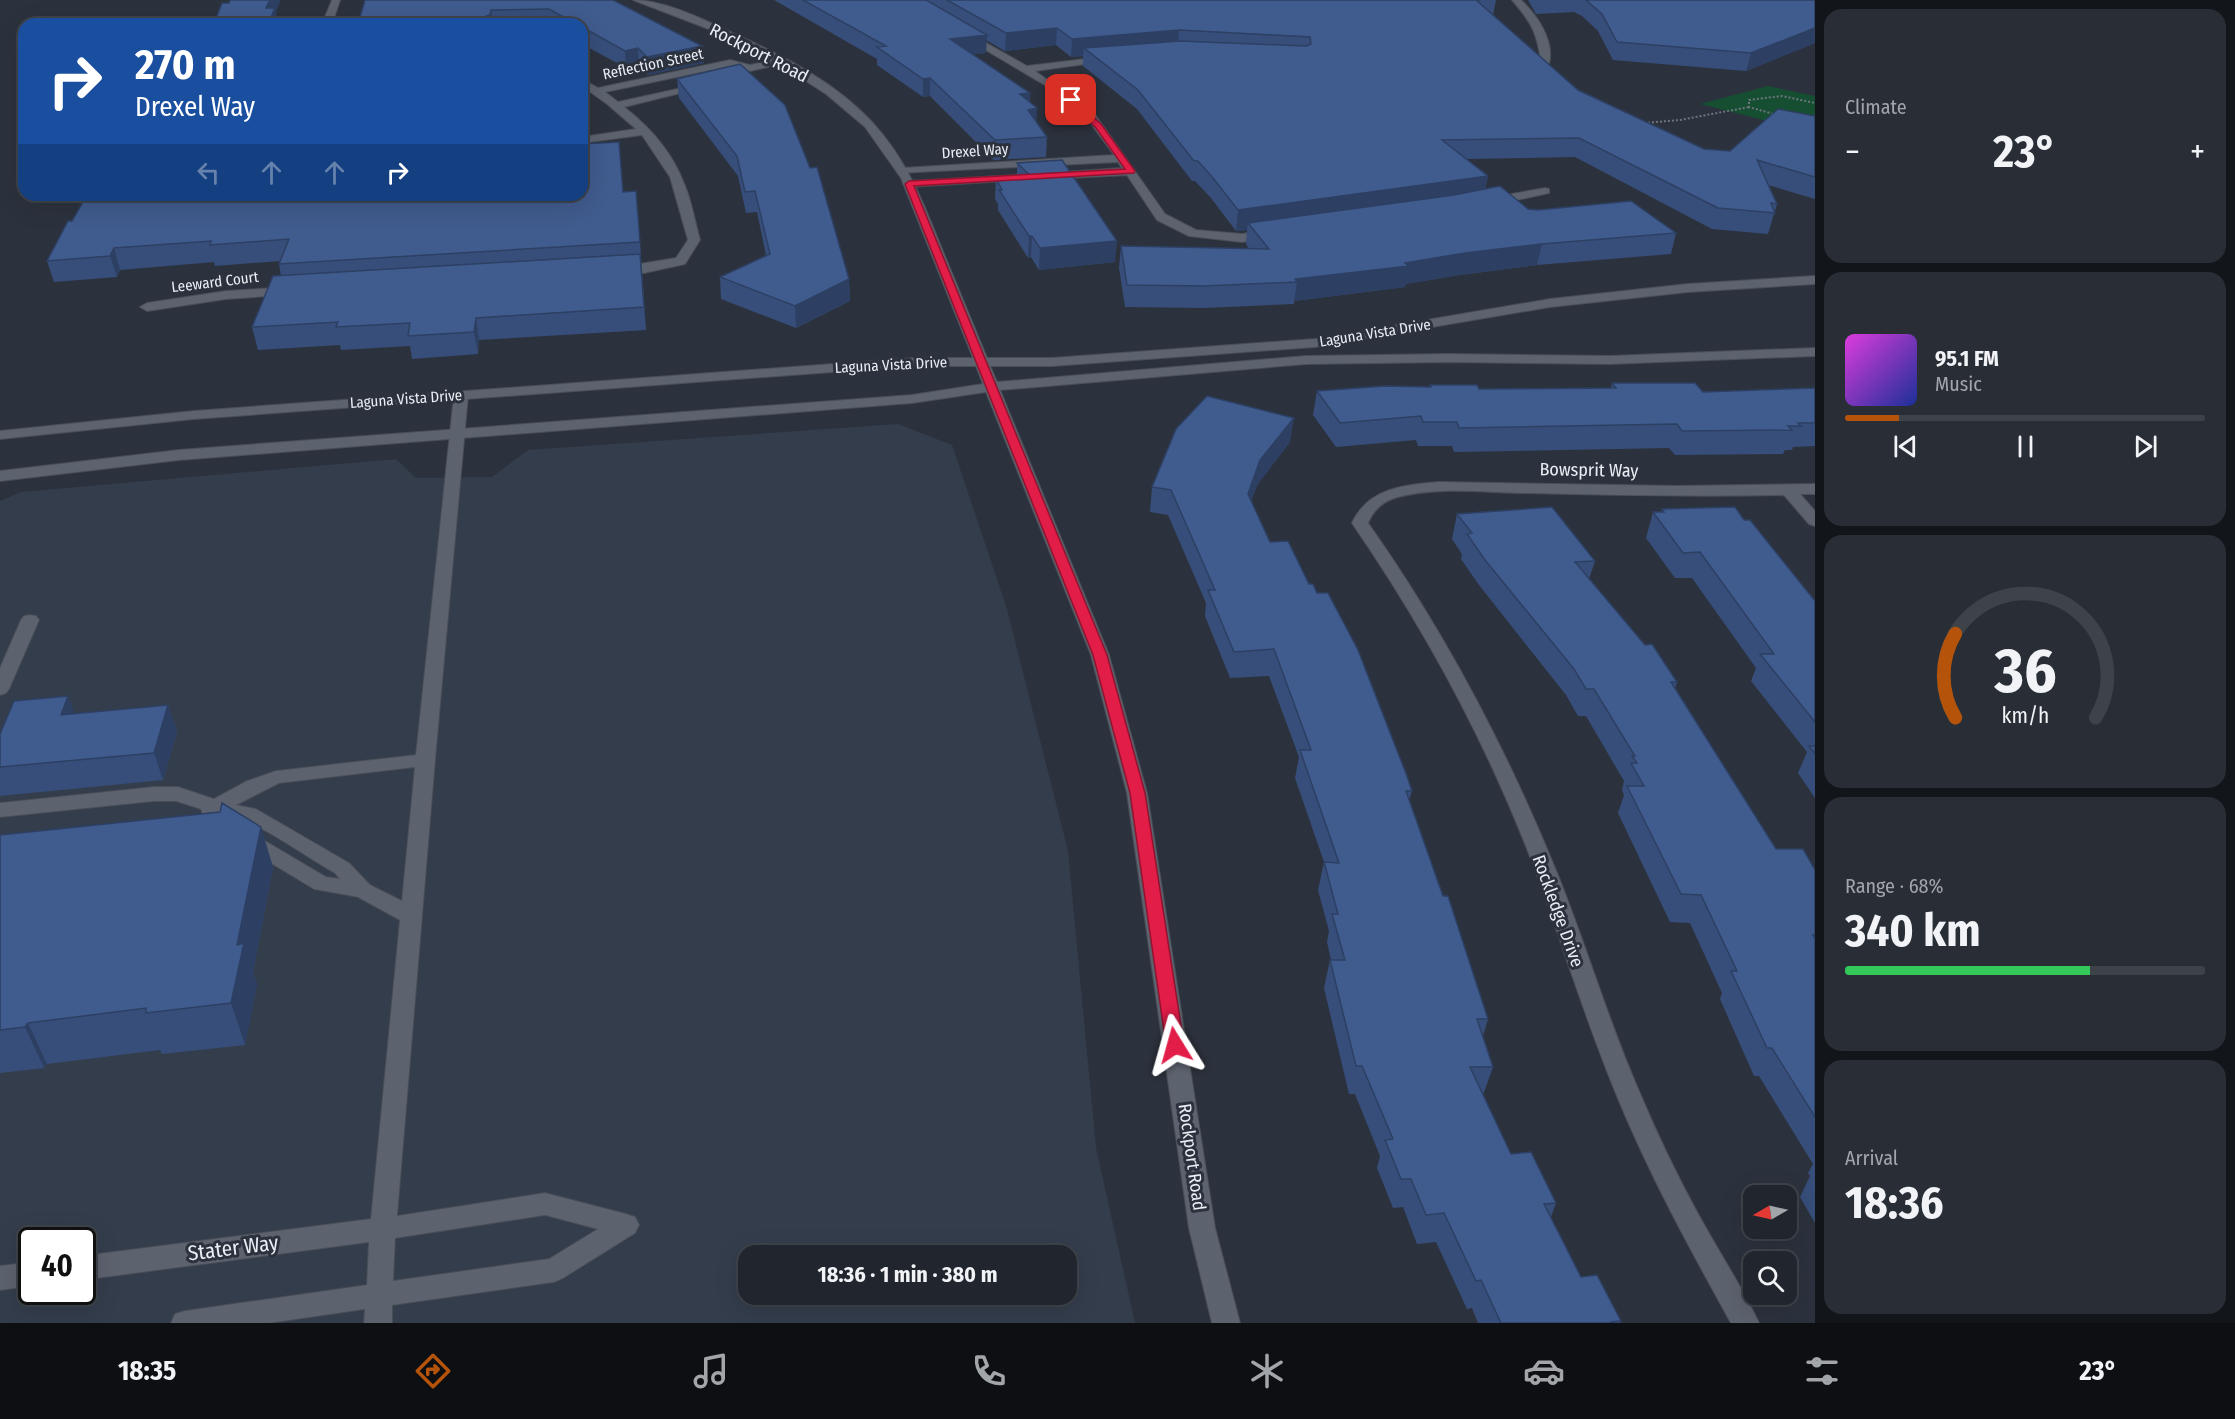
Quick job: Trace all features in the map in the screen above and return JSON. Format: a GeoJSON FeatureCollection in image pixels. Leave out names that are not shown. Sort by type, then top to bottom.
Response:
{"type":"FeatureCollection","features":[{"type":"Feature","properties":{"kind":"street"},"geometry":{"type":"LineString","coordinates":[[329,18],[336,0]]}},
{"type":"Feature","properties":{"kind":"street","name":"Rockport Road"},"geometry":{"type":"LineString","coordinates":[[637,0],[738,38],[783,61],[813,80],[854,111],[885,145],[909,184],[1100,655],[1137,793],[1202,1228],[1226,1323]]}},
{"type":"Feature","properties":{"kind":"street"},"geometry":{"type":"LineString","coordinates":[[1516,0],[1528,10],[1539,25],[1546,62]]}},
{"type":"Feature","properties":{"kind":"street"},"geometry":{"type":"LineString","coordinates":[[951,27],[1027,69],[1090,116],[1131,171],[1161,217],[1193,233],[1242,238],[1276,233]]}},
{"type":"Feature","properties":{"kind":"street"},"geometry":{"type":"LineString","coordinates":[[1027,69],[1119,57]]}},
{"type":"Feature","properties":{"kind":"street","name":"Reflection Street"},"geometry":{"type":"LineString","coordinates":[[597,91],[730,63],[750,68],[783,61]]}},
{"type":"Feature","properties":{"kind":"street","name":"Reflection Street"},"geometry":{"type":"LineString","coordinates":[[738,78],[747,76],[750,68]]}},
{"type":"Feature","properties":{"kind":"street","name":"Reflection Street"},"geometry":{"type":"LineString","coordinates":[[617,105],[703,86],[677,74]]}},
{"type":"Feature","properties":{"kind":"street"},"geometry":{"type":"LineString","coordinates":[[588,86],[617,105],[646,131],[677,178],[694,240],[681,261],[644,269],[608,272]]}},
{"type":"Feature","properties":{"kind":"street"},"geometry":{"type":"LineString","coordinates":[[588,139],[646,131]]}},
{"type":"Feature","properties":{"kind":"street","name":"Drexel Way"},"geometry":{"type":"LineString","coordinates":[[902,171],[1121,158]]}},
{"type":"Feature","properties":{"kind":"street"},"geometry":{"type":"LineString","coordinates":[[1018,164],[1032,177]]}},
{"type":"Feature","properties":{"kind":"street","name":"Drexel Way"},"geometry":{"type":"LineString","coordinates":[[909,184],[1131,171]]}},
{"type":"Feature","properties":{"kind":"street"},"geometry":{"type":"LineString","coordinates":[[1471,205],[1545,191]]}},
{"type":"Feature","properties":{"kind":"street","name":"Laguna Vista Drive"},"geometry":{"type":"LineString","coordinates":[[0,435],[194,415],[914,362],[1052,362],[1315,343],[1550,303],[1688,288],[1815,280]]}},
{"type":"Feature","properties":{"kind":"street","name":"Leeward Court"},"geometry":{"type":"LineString","coordinates":[[147,307],[226,295],[309,290]]}},
{"type":"Feature","properties":{"kind":"street","name":"Laguna Vista Drive"},"geometry":{"type":"LineString","coordinates":[[0,476],[179,455],[912,399],[991,387],[1306,360],[1426,358],[1622,360],[1715,358],[1815,352]]}},
{"type":"Feature","properties":{"kind":"street"},"geometry":{"type":"LineString","coordinates":[[378,1323],[383,1228],[441,582],[461,395]]}},
{"type":"Feature","properties":{"kind":"street","name":"Bowsprit Way"},"geometry":{"type":"LineString","coordinates":[[1366,507],[1383,497],[1406,490],[1446,488],[1815,489]]}},
{"type":"Feature","properties":{"kind":"street"},"geometry":{"type":"LineString","coordinates":[[1788,490],[1815,521]]}},
{"type":"Feature","properties":{"kind":"street","name":"Rockledge Drive"},"geometry":{"type":"LineString","coordinates":[[1366,507],[1360,522],[1400,580],[1445,657],[1494,752],[1547,874],[1596,1016],[1630,1099],[1687,1218],[1746,1323]]}},
{"type":"Feature","properties":{"kind":"street"},"geometry":{"type":"LineString","coordinates":[[0,689],[30,620]]}},
{"type":"Feature","properties":{"kind":"street"},"geometry":{"type":"LineString","coordinates":[[195,819],[254,786],[276,777],[425,760]]}},
{"type":"Feature","properties":{"kind":"street"},"geometry":{"type":"LineString","coordinates":[[0,810],[154,794],[178,794],[215,807],[227,827],[321,884],[363,890],[411,916]]}},
{"type":"Feature","properties":{"kind":"street","name":"Stater Way"},"geometry":{"type":"LineString","coordinates":[[96,1266],[545,1204],[626,1225],[554,1270],[379,1295]]}},
{"type":"Feature","properties":{"kind":"street"},"geometry":{"type":"LineString","coordinates":[[0,1278],[18,1276]]}},
{"type":"Feature","properties":{"kind":"street"},"geometry":{"type":"LineString","coordinates":[[185,1323],[379,1295]]}},
{"type":"Feature","properties":{"kind":"path"},"geometry":{"type":"LineString","coordinates":[[1749,107],[1749,100],[1762,96],[1786,96],[1815,103]]}},
{"type":"Feature","properties":{"kind":"path"},"geometry":{"type":"LineString","coordinates":[[1635,124],[1680,120],[1749,107],[1784,117]]}},
{"type":"Feature","properties":{"kind":"shaded area"},"geometry":{"type":"Polygon","coordinates":[[[898,424],[952,445],[1007,609],[1068,851],[1096,1148],[1135,1323],[0,1323],[0,501],[21,492],[396,459],[416,478],[492,477],[528,450],[898,424]]]}},
{"type":"Feature","properties":{"kind":"green space"},"geometry":{"type":"Polygon","coordinates":[[[1768,86],[1815,96],[1815,133],[1700,104],[1768,86]]]}},
{"type":"Feature","properties":{"kind":"building"},"geometry":{"type":"Polygon","coordinates":[[[230,0],[270,0],[266,8],[275,8],[271,18],[216,18],[222,3],[229,3],[230,0]]]}},
{"type":"Feature","properties":{"kind":"building"},"geometry":{"type":"Polygon","coordinates":[[[365,0],[613,0],[702,46],[647,57],[638,48],[625,51],[588,30],[588,18],[565,18],[549,9],[491,10],[490,15],[486,18],[360,18],[365,0]]]}},
{"type":"Feature","properties":{"kind":"building"},"geometry":{"type":"Polygon","coordinates":[[[803,0],[926,0],[987,35],[950,39],[1030,93],[1020,94],[1037,108],[1028,110],[1047,137],[995,140],[930,78],[923,79],[877,47],[886,46],[803,0]]]}},
{"type":"Feature","properties":{"kind":"building"},"geometry":{"type":"Polygon","coordinates":[[[947,0],[1476,0],[1578,90],[1704,149],[1730,151],[1778,109],[1815,116],[1815,177],[1757,160],[1777,204],[1771,203],[1775,213],[1718,208],[1579,138],[1442,140],[1488,176],[1238,210],[1198,161],[1194,161],[1138,90],[1084,48],[1180,41],[1306,46],[1311,44],[1310,37],[1179,30],[1072,39],[1057,28],[1006,33],[947,0]]]}},
{"type":"Feature","properties":{"kind":"building"},"geometry":{"type":"Polygon","coordinates":[[[1586,0],[1815,0],[1815,28],[1751,53],[1617,42],[1602,14],[1586,0]]]}},
{"type":"Feature","properties":{"kind":"building"},"geometry":{"type":"Polygon","coordinates":[[[740,64],[785,105],[810,168],[817,167],[849,279],[795,306],[720,277],[770,254],[755,191],[745,192],[737,156],[677,79],[740,64]]]}},
{"type":"Feature","properties":{"kind":"building"},"geometry":{"type":"Polygon","coordinates":[[[619,142],[623,192],[636,191],[640,242],[279,264],[289,239],[210,245],[211,241],[114,248],[110,256],[47,261],[68,221],[72,221],[84,201],[588,201],[588,144],[619,142]]]}},
{"type":"Feature","properties":{"kind":"building"},"geometry":{"type":"Polygon","coordinates":[[[1062,160],[1117,241],[1040,248],[1032,236],[1029,236],[999,190],[1002,190],[996,178],[1031,176],[1017,163],[1062,160]]]}},
{"type":"Feature","properties":{"kind":"building"},"geometry":{"type":"Polygon","coordinates":[[[1500,186],[1528,209],[1631,201],[1676,233],[1465,253],[1405,263],[1409,266],[1295,279],[1297,282],[1205,286],[1127,285],[1121,246],[1269,249],[1248,223],[1454,195],[1500,186]]]}},
{"type":"Feature","properties":{"kind":"building"},"geometry":{"type":"Polygon","coordinates":[[[640,254],[644,307],[476,318],[474,332],[408,336],[410,323],[336,327],[338,322],[252,327],[273,276],[640,254]]]}},
{"type":"Feature","properties":{"kind":"building"},"geometry":{"type":"Polygon","coordinates":[[[1612,383],[1695,383],[1703,392],[1815,388],[1815,423],[1798,423],[1801,426],[1788,426],[1792,430],[1682,431],[1677,424],[1459,428],[1457,422],[1423,422],[1421,416],[1340,423],[1317,391],[1385,386],[1431,387],[1430,385],[1477,385],[1479,389],[1616,388],[1612,383]]]}},
{"type":"Feature","properties":{"kind":"building"},"geometry":{"type":"Polygon","coordinates":[[[1207,396],[1294,418],[1260,460],[1248,494],[1270,542],[1288,541],[1309,584],[1313,584],[1317,593],[1328,593],[1358,650],[1407,776],[1412,791],[1406,791],[1443,896],[1448,896],[1488,1019],[1477,1019],[1493,1067],[1470,1067],[1511,1154],[1531,1152],[1556,1203],[1544,1204],[1581,1277],[1597,1275],[1621,1321],[1611,1323],[1501,1323],[1481,1280],[1476,1281],[1444,1213],[1426,1215],[1411,1179],[1401,1179],[1385,1140],[1393,1139],[1362,1066],[1356,1066],[1330,960],[1345,960],[1332,914],[1338,914],[1324,862],[1339,863],[1300,750],[1311,750],[1274,649],[1234,652],[1208,590],[1215,590],[1171,490],[1152,487],[1176,429],[1207,396]]]}},
{"type":"Feature","properties":{"kind":"building"},"geometry":{"type":"Polygon","coordinates":[[[1552,507],[1595,561],[1575,562],[1645,645],[1652,644],[1677,682],[1671,682],[1776,849],[1803,849],[1815,870],[1815,935],[1813,935],[1815,939],[1815,1117],[1772,1048],[1767,1048],[1731,971],[1737,971],[1701,895],[1681,894],[1627,786],[1644,786],[1631,763],[1637,763],[1632,756],[1635,756],[1594,689],[1586,689],[1574,669],[1485,560],[1467,534],[1472,533],[1457,514],[1552,507]]]}},
{"type":"Feature","properties":{"kind":"building"},"geometry":{"type":"Polygon","coordinates":[[[1735,507],[1744,520],[1750,520],[1815,601],[1815,722],[1760,654],[1774,654],[1700,552],[1683,553],[1653,512],[1664,512],[1662,509],[1735,507]]]}},
{"type":"Feature","properties":{"kind":"building"},"geometry":{"type":"Polygon","coordinates":[[[68,696],[61,715],[168,705],[154,753],[0,767],[0,734],[14,701],[68,696]]]}},
{"type":"Feature","properties":{"kind":"building"},"geometry":{"type":"Polygon","coordinates":[[[1809,746],[1815,746],[1815,754],[1809,746]]]}},
{"type":"Feature","properties":{"kind":"building"},"geometry":{"type":"Polygon","coordinates":[[[222,803],[261,827],[237,945],[244,943],[231,1003],[146,1013],[146,1008],[28,1023],[25,1027],[0,1030],[0,835],[220,812],[222,803]]]}},
{"type":"Feature","properties":{"kind":"route"},"geometry":{"type":"LineString","coordinates":[[1071,100],[1099,126],[1131,171],[909,184],[1100,655],[1137,793],[1175,1045]]}}]}
